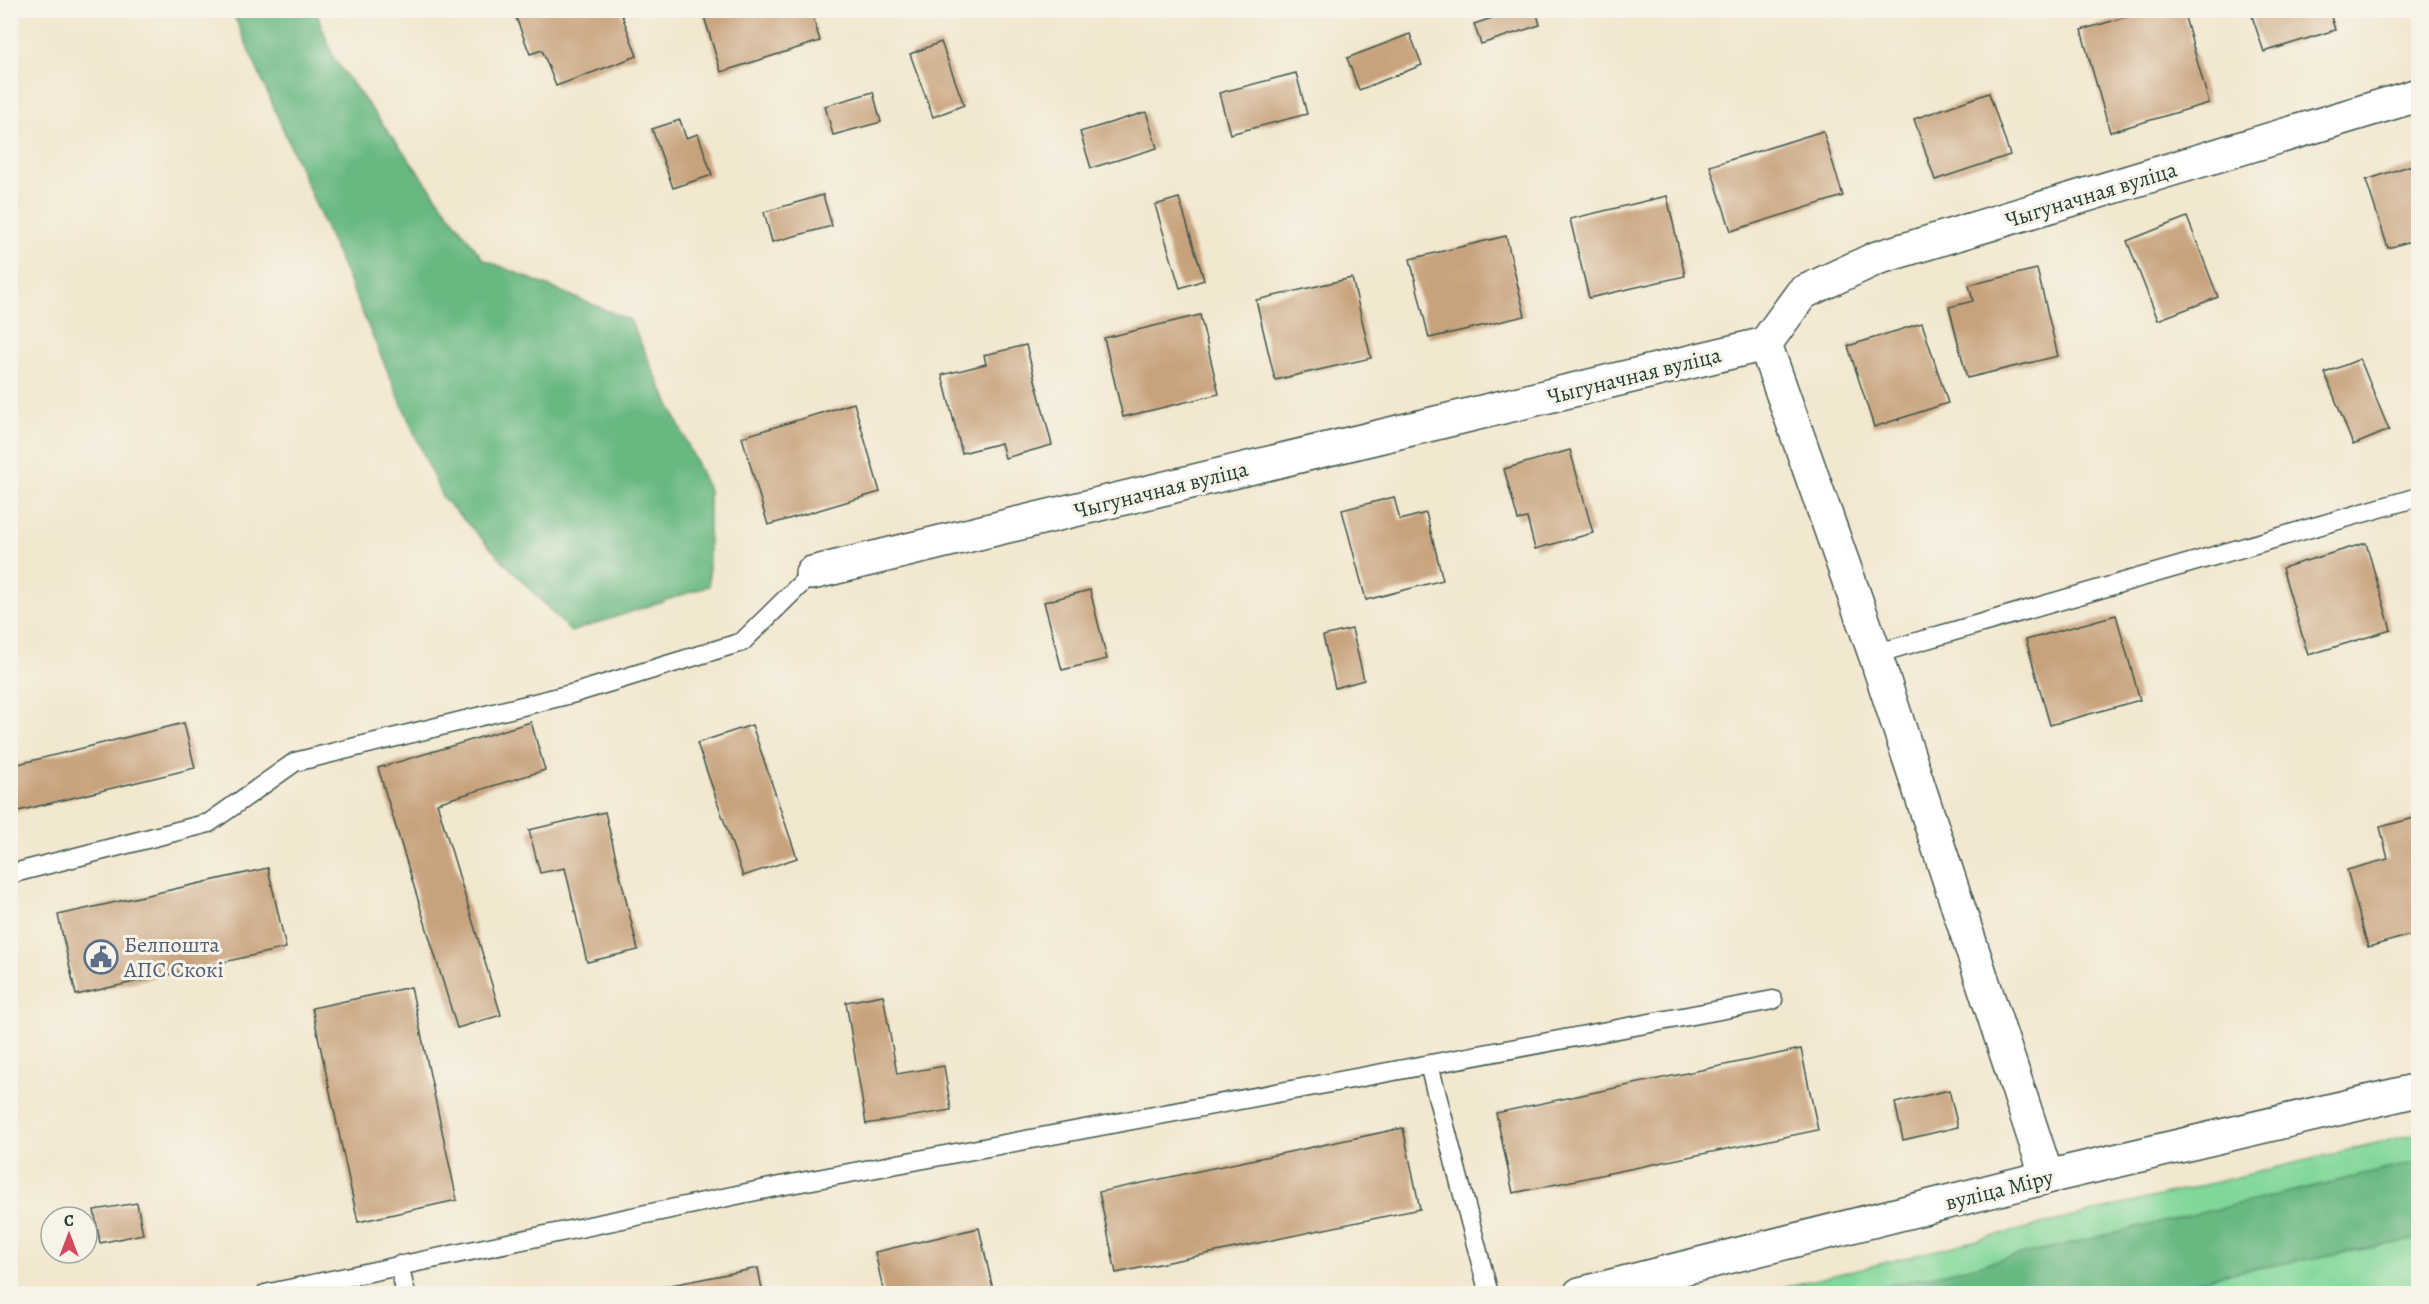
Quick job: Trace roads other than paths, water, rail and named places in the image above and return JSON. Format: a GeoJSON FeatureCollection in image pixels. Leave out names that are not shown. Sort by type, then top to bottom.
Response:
{"type":"FeatureCollection","features":[{"type":"Feature","properties":{"kind":"street","name":"Чыгуначная вуліца"},"geometry":{"type":"LineString","coordinates":[[812,573],[1765,344],[1802,293],[1877,258],[2418,95]]}},
{"type":"Feature","properties":{"kind":"street"},"geometry":{"type":"LineString","coordinates":[[1765,344],[1875,654],[2047,1177]]}},
{"type":"Feature","properties":{"kind":"street","name":"вуліца Міру"},"geometry":{"type":"LineString","coordinates":[[1580,1293],[2047,1177],[2418,1090]]}},
{"type":"Feature","properties":{"kind":"lane"},"geometry":{"type":"LineString","coordinates":[[1875,654],[2418,497]]}},
{"type":"Feature","properties":{"kind":"lane"},"geometry":{"type":"LineString","coordinates":[[10,874],[209,823],[295,762],[575,693],[742,642],[812,573]]}},
{"type":"Feature","properties":{"kind":"lane"},"geometry":{"type":"LineString","coordinates":[[265,1293],[780,1186],[1773,1000]]}},
{"type":"Feature","properties":{"kind":"lane"},"geometry":{"type":"LineString","coordinates":[[1429,1065],[1489,1293]]}},
{"type":"Feature","properties":{"kind":"lane"},"geometry":{"type":"LineString","coordinates":[[399,1266],[406,1293]]}},
{"type":"Feature","properties":{"kind":"place","name":"Белпошта АПС Скокі"},"geometry":{"type":"Point","coordinates":[101,957]}}]}
